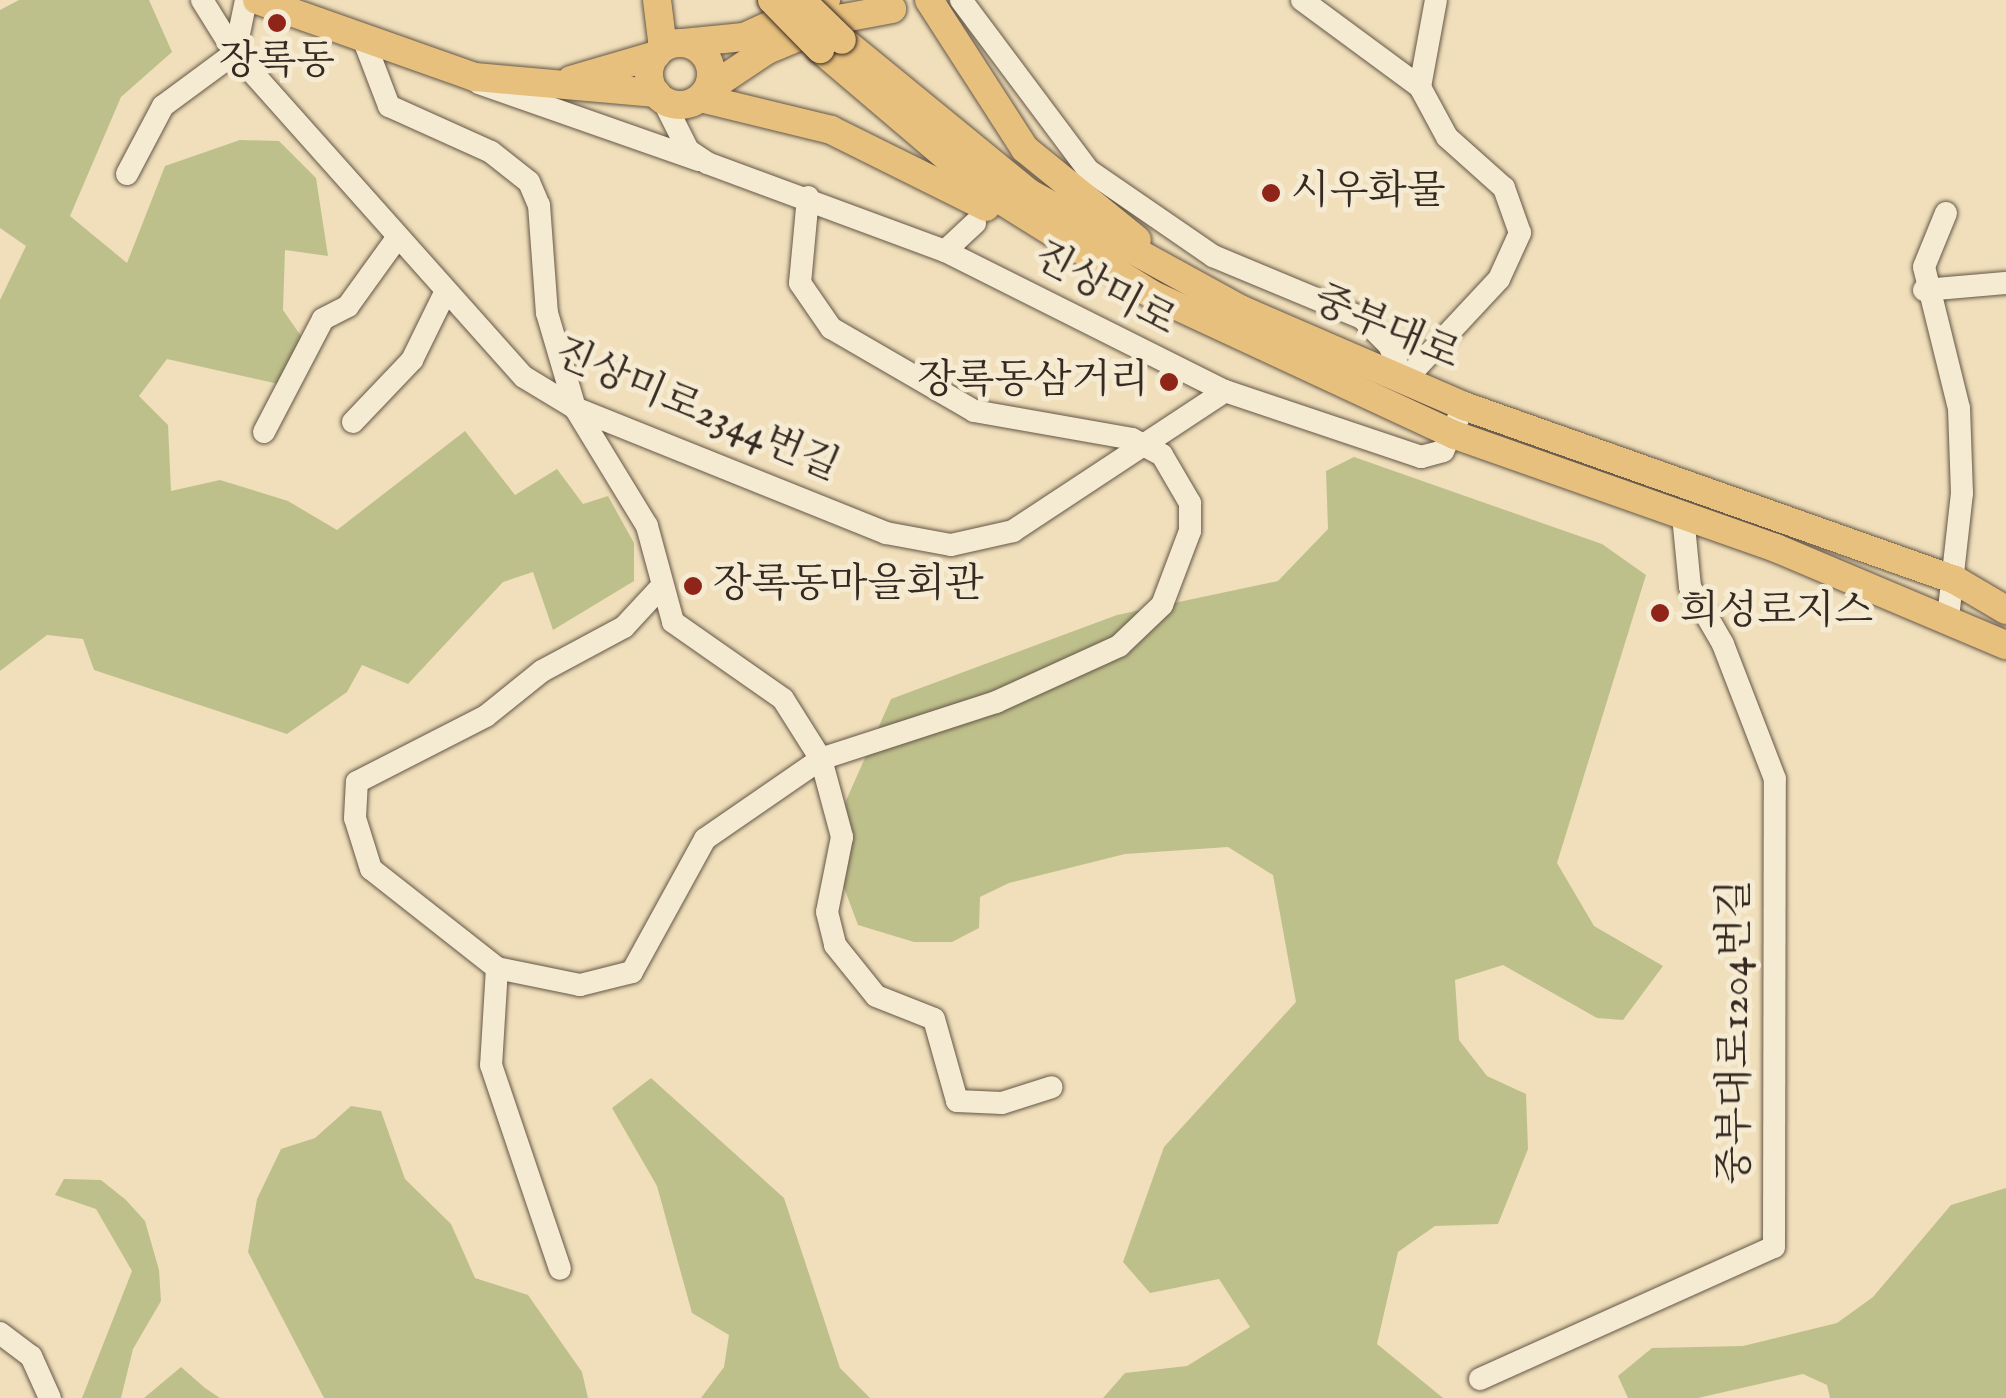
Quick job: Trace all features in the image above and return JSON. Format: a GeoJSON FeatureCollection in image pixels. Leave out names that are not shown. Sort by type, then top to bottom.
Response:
{"type":"FeatureCollection","features":[{"type":"Feature","properties":{"kind":"main road"},"geometry":{"type":"LineString","coordinates":[[257,0],[453,72],[525,85],[700,97],[799,119],[886,154],[1151,294]]}},
{"type":"Feature","properties":{"kind":"main road"},"geometry":{"type":"LineString","coordinates":[[657,0],[667,49],[659,96]]}},
{"type":"Feature","properties":{"kind":"main road"},"geometry":{"type":"LineString","coordinates":[[772,0],[831,44]]}},
{"type":"Feature","properties":{"kind":"main road","name":"중부대로"},"geometry":{"type":"LineString","coordinates":[[801,0],[831,44],[988,192],[1151,294],[1456,435],[1683,514],[2006,644]]}},
{"type":"Feature","properties":{"kind":"main road"},"geometry":{"type":"LineString","coordinates":[[525,85],[667,49],[744,37],[826,0]]}},
{"type":"Feature","properties":{"kind":"main road"},"geometry":{"type":"LineString","coordinates":[[700,97],[768,50],[883,5],[925,0],[1025,149],[1077,197],[1242,310]]}},
{"type":"Feature","properties":{"kind":"main road","name":"중부대로"},"geometry":{"type":"LineString","coordinates":[[831,44],[1030,193],[1242,310],[1464,406],[1955,580],[2006,610]]}},
{"type":"Feature","properties":{"kind":"main road"},"geometry":{"type":"LineString","coordinates":[[667,49],[708,60],[700,97]]}},
{"type":"Feature","properties":{"kind":"street","name":"진상미로2344번길"},"geometry":{"type":"LineString","coordinates":[[202,0],[235,53],[445,294],[524,377],[575,408],[886,533],[950,544],[1013,531],[1148,446],[1225,391]]}},
{"type":"Feature","properties":{"kind":"street"},"geometry":{"type":"LineString","coordinates":[[127,174],[163,106],[235,53],[246,0]]}},
{"type":"Feature","properties":{"kind":"street"},"geometry":{"type":"LineString","coordinates":[[961,0],[1064,156],[1174,234],[1362,318],[1390,345],[1404,381],[1499,279],[1520,233],[1504,188],[1447,137],[1420,87],[1302,0]]}},
{"type":"Feature","properties":{"kind":"street"},"geometry":{"type":"LineString","coordinates":[[1420,87],[1436,0]]}},
{"type":"Feature","properties":{"kind":"street"},"geometry":{"type":"LineString","coordinates":[[363,38],[389,106],[490,152],[529,182],[541,217],[547,313],[575,408],[647,526],[673,622],[783,699],[820,758],[842,837],[827,912],[834,945],[876,996],[934,1019],[958,1101],[1002,1103],[1052,1087]]}},
{"type":"Feature","properties":{"kind":"street","name":"진상미로"},"geometry":{"type":"LineString","coordinates":[[453,72],[808,196],[945,251],[1225,391],[1408,455],[1434,455],[1456,435]]}},
{"type":"Feature","properties":{"kind":"street"},"geometry":{"type":"LineString","coordinates":[[659,96],[698,156]]}},
{"type":"Feature","properties":{"kind":"street"},"geometry":{"type":"LineString","coordinates":[[698,156],[700,97]]}},
{"type":"Feature","properties":{"kind":"street"},"geometry":{"type":"LineString","coordinates":[[661,587],[624,628],[542,671],[486,716],[356,782],[355,818],[372,869],[497,968],[580,985],[632,972],[705,839],[820,758],[996,702],[1119,646],[1150,622],[1191,516],[1171,469],[1148,446],[974,411],[832,328],[800,283],[808,196]]}},
{"type":"Feature","properties":{"kind":"street"},"geometry":{"type":"LineString","coordinates":[[1946,214],[1926,250],[1924,290],[1959,408],[1955,580],[1948,618]]}},
{"type":"Feature","properties":{"kind":"street"},"geometry":{"type":"LineString","coordinates":[[945,251],[974,224]]}},
{"type":"Feature","properties":{"kind":"street"},"geometry":{"type":"LineString","coordinates":[[264,432],[323,318],[348,306],[397,238]]}},
{"type":"Feature","properties":{"kind":"street"},"geometry":{"type":"LineString","coordinates":[[1924,290],[2006,283]]}},
{"type":"Feature","properties":{"kind":"street"},"geometry":{"type":"LineString","coordinates":[[353,422],[412,360],[445,294]]}},
{"type":"Feature","properties":{"kind":"street"},"geometry":{"type":"LineString","coordinates":[[1456,435],[1464,406]]}},
{"type":"Feature","properties":{"kind":"street","name":"중부대로1204번길"},"geometry":{"type":"LineString","coordinates":[[1480,1379],[1774,1247],[1775,779],[1724,644],[1690,587],[1683,514]]}},
{"type":"Feature","properties":{"kind":"street"},"geometry":{"type":"LineString","coordinates":[[1955,580],[2006,601]]}},
{"type":"Feature","properties":{"kind":"street"},"geometry":{"type":"LineString","coordinates":[[497,968],[492,1066],[560,1269]]}},
{"type":"Feature","properties":{"kind":"street"},"geometry":{"type":"LineString","coordinates":[[0,1333],[31,1356],[50,1398]]}},
{"type":"Feature","properties":{"kind":"green space"},"geometry":{"type":"Polygon","coordinates":[[[19,0],[149,0],[172,52],[121,97],[70,216],[127,263],[165,166],[240,140],[279,141],[316,178],[328,256],[285,250],[283,310],[301,336],[283,385],[167,359],[139,396],[168,425],[171,491],[220,480],[288,501],[337,530],[465,431],[515,495],[557,469],[583,504],[608,496],[634,543],[634,581],[553,630],[533,572],[503,582],[408,684],[362,665],[347,692],[287,734],[94,670],[83,639],[47,635],[0,671],[0,300],[26,246],[0,228],[0,10],[19,0]]]}},
{"type":"Feature","properties":{"kind":"green space"},"geometry":{"type":"Polygon","coordinates":[[[1354,457],[1602,544],[1646,575],[1557,863],[1594,926],[1663,966],[1623,1020],[1597,1018],[1503,965],[1455,980],[1459,1040],[1487,1076],[1526,1094],[1528,1149],[1498,1224],[1435,1226],[1398,1252],[1377,1344],[1443,1398],[1103,1398],[1125,1373],[1187,1366],[1250,1327],[1219,1279],[1150,1293],[1123,1262],[1164,1147],[1296,1002],[1273,875],[1228,847],[1125,854],[1009,883],[980,897],[979,928],[952,942],[914,942],[858,925],[840,877],[837,821],[891,699],[1117,615],[1278,581],[1328,529],[1326,471],[1354,457]]]}},
{"type":"Feature","properties":{"kind":"green space"},"geometry":{"type":"Polygon","coordinates":[[[651,1078],[784,1198],[840,1368],[870,1398],[701,1398],[724,1367],[729,1335],[692,1313],[657,1186],[612,1108],[651,1078]]]}},
{"type":"Feature","properties":{"kind":"green space"},"geometry":{"type":"Polygon","coordinates":[[[351,1106],[381,1111],[405,1179],[451,1224],[475,1278],[528,1295],[582,1372],[588,1398],[324,1398],[248,1252],[257,1199],[281,1149],[315,1138],[351,1106]]]}},
{"type":"Feature","properties":{"kind":"green space"},"geometry":{"type":"Polygon","coordinates":[[[64,1179],[101,1180],[126,1200],[145,1221],[159,1270],[161,1301],[133,1349],[121,1398],[82,1398],[132,1271],[96,1209],[55,1195],[64,1179]]]}},
{"type":"Feature","properties":{"kind":"green space"},"geometry":{"type":"Polygon","coordinates":[[[2006,1188],[2006,1398],[1830,1398],[1827,1385],[1803,1374],[1698,1398],[1628,1398],[1618,1376],[1652,1348],[1743,1346],[1837,1323],[1873,1297],[1951,1205],[2006,1188]]]}},
{"type":"Feature","properties":{"kind":"green space"},"geometry":{"type":"Polygon","coordinates":[[[181,1367],[205,1388],[220,1398],[144,1398],[181,1367]]]}},
{"type":"Feature","properties":{"kind":"place","name":"장록동"},"geometry":{"type":"Point","coordinates":[277,23]}},
{"type":"Feature","properties":{"kind":"place","name":"시우화물"},"geometry":{"type":"Point","coordinates":[1271,193]}},
{"type":"Feature","properties":{"kind":"place","name":"장록동삼거리"},"geometry":{"type":"Point","coordinates":[1169,382]}},
{"type":"Feature","properties":{"kind":"place","name":"장록동마을회관"},"geometry":{"type":"Point","coordinates":[693,586]}},
{"type":"Feature","properties":{"kind":"place","name":"희성로지스"},"geometry":{"type":"Point","coordinates":[1660,613]}}]}
